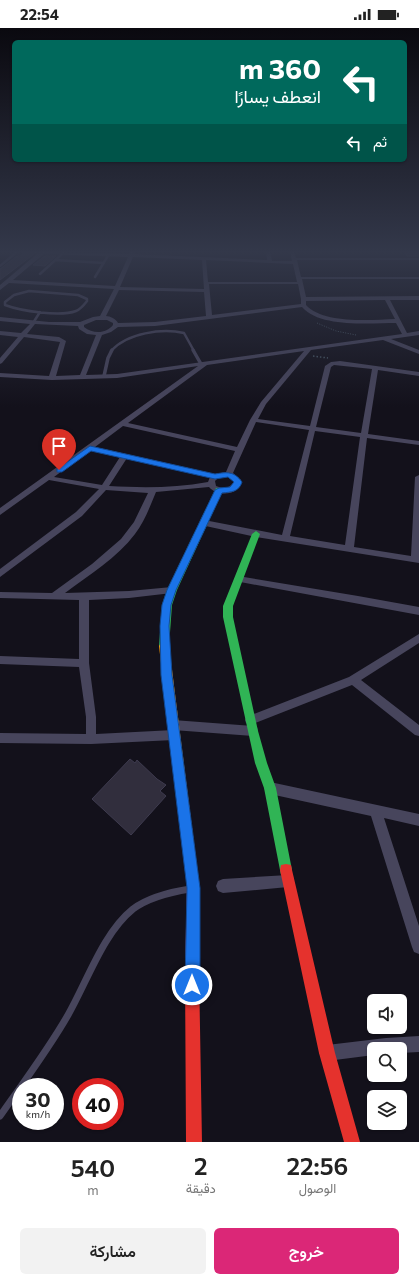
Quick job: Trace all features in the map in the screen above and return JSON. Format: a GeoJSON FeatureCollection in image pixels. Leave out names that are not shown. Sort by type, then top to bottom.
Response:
{"type":"FeatureCollection","features":[{"type":"Feature","properties":{"kind":"street"},"geometry":{"type":"LineString","coordinates":[[102,318],[110,303]]}},
{"type":"Feature","properties":{"kind":"street"},"geometry":{"type":"LineString","coordinates":[[207,303],[209,317]]}},
{"type":"Feature","properties":{"kind":"street"},"geometry":{"type":"LineString","coordinates":[[389,303],[405,334]]}},
{"type":"Feature","properties":{"kind":"street"},"geometry":{"type":"LineString","coordinates":[[116,325],[155,324],[303,305],[307,311],[321,316],[344,320],[398,320]]}},
{"type":"Feature","properties":{"kind":"street"},"geometry":{"type":"LineString","coordinates":[[0,319],[81,324],[89,319],[102,318],[112,320],[116,325]]}},
{"type":"Feature","properties":{"kind":"street"},"geometry":{"type":"LineString","coordinates":[[0,362],[33,322]]}},
{"type":"Feature","properties":{"kind":"street"},"geometry":{"type":"LineString","coordinates":[[81,324],[81,328],[85,331],[100,333],[108,332],[114,329],[116,325]]}},
{"type":"Feature","properties":{"kind":"street"},"geometry":{"type":"LineString","coordinates":[[0,333],[59,339],[63,342],[52,378]]}},
{"type":"Feature","properties":{"kind":"street"},"geometry":{"type":"LineString","coordinates":[[82,377],[100,333]]}},
{"type":"Feature","properties":{"kind":"street"},"geometry":{"type":"LineString","coordinates":[[0,375],[52,378],[104,376],[203,364],[419,333]]}},
{"type":"Feature","properties":{"kind":"street"},"geometry":{"type":"LineString","coordinates":[[383,338],[419,352]]}},
{"type":"Feature","properties":{"kind":"street"},"geometry":{"type":"LineString","coordinates":[[229,474],[253,420],[263,403],[275,387],[310,348]]}},
{"type":"Feature","properties":{"kind":"street"},"geometry":{"type":"LineString","coordinates":[[285,538],[328,366],[333,363],[419,374]]}},
{"type":"Feature","properties":{"kind":"street"},"geometry":{"type":"LineString","coordinates":[[0,512],[49,478],[203,364]]}},
{"type":"Feature","properties":{"kind":"street"},"geometry":{"type":"LineString","coordinates":[[349,549],[364,435],[375,368]]}},
{"type":"Feature","properties":{"kind":"street"},"geometry":{"type":"LineString","coordinates":[[253,420],[419,443]]}},
{"type":"Feature","properties":{"kind":"street"},"geometry":{"type":"LineString","coordinates":[[122,424],[240,450]]}},
{"type":"Feature","properties":{"kind":"street"},"geometry":{"type":"LineString","coordinates":[[49,478],[104,488],[153,491],[181,489],[211,484],[219,490],[228,491],[237,485],[237,480],[229,474],[215,476],[124,457],[90,448]]}},
{"type":"Feature","properties":{"kind":"street"},"geometry":{"type":"LineString","coordinates":[[0,574],[79,514],[104,488],[124,457]]}},
{"type":"Feature","properties":{"kind":"street"},"geometry":{"type":"LineString","coordinates":[[211,484],[211,481],[215,476]]}},
{"type":"Feature","properties":{"kind":"street"},"geometry":{"type":"LineString","coordinates":[[204,523],[256,534],[417,559],[419,478]]}},
{"type":"Feature","properties":{"kind":"street"},"geometry":{"type":"LineString","coordinates":[[194,1142],[192,978],[194,888],[164,649],[167,605],[172,590],[219,490]]}},
{"type":"Feature","properties":{"kind":"street"},"geometry":{"type":"LineString","coordinates":[[53,597],[123,541],[136,526],[153,491]]}},
{"type":"Feature","properties":{"kind":"street"},"geometry":{"type":"LineString","coordinates":[[256,534],[228,606],[228,617],[250,720],[261,763],[270,788],[288,881],[327,1053],[352,1142]]}},
{"type":"Feature","properties":{"kind":"street"},"geometry":{"type":"LineString","coordinates":[[238,579],[419,610]]}},
{"type":"Feature","properties":{"kind":"street"},"geometry":{"type":"LineString","coordinates":[[0,595],[53,597],[140,595],[172,590]]}},
{"type":"Feature","properties":{"kind":"street"},"geometry":{"type":"LineString","coordinates":[[84,596],[84,663],[91,717],[91,739]]}},
{"type":"Feature","properties":{"kind":"street"},"geometry":{"type":"LineString","coordinates":[[250,720],[353,680],[419,638]]}},
{"type":"Feature","properties":{"kind":"street"},"geometry":{"type":"LineString","coordinates":[[0,660],[84,663]]}},
{"type":"Feature","properties":{"kind":"street"},"geometry":{"type":"LineString","coordinates":[[353,680],[419,731]]}},
{"type":"Feature","properties":{"kind":"street"},"geometry":{"type":"LineString","coordinates":[[0,738],[91,739],[174,730],[253,731]]}},
{"type":"Feature","properties":{"kind":"street"},"geometry":{"type":"LineString","coordinates":[[270,788],[376,812],[419,820]]}},
{"type":"Feature","properties":{"kind":"street"},"geometry":{"type":"LineString","coordinates":[[376,812],[419,947]]}},
{"type":"Feature","properties":{"kind":"street"},"geometry":{"type":"LineString","coordinates":[[223,886],[288,881]]}},
{"type":"Feature","properties":{"kind":"street"},"geometry":{"type":"LineString","coordinates":[[327,1053],[386,1046],[419,1044]]}},
{"type":"Feature","properties":{"kind":"lane"},"geometry":{"type":"LineString","coordinates":[[6,303],[10,307],[40,312],[74,312],[83,308],[86,303]]}},
{"type":"Feature","properties":{"kind":"lane"},"geometry":{"type":"LineString","coordinates":[[33,322],[40,312]]}},
{"type":"Feature","properties":{"kind":"lane"},"geometry":{"type":"LineString","coordinates":[[104,376],[110,351],[115,346],[142,335],[175,331],[184,333],[203,364]]}},
{"type":"Feature","properties":{"kind":"lane"},"geometry":{"type":"LineString","coordinates":[[0,1116],[47,1050],[69,1013],[117,924],[132,909],[150,899],[172,892],[194,888]]}},
{"type":"Feature","properties":{"kind":"path"},"geometry":{"type":"LineString","coordinates":[[307,311],[312,319],[321,326],[336,331],[358,335]]}},
{"type":"Feature","properties":{"kind":"path"},"geometry":{"type":"LineString","coordinates":[[304,355],[328,358],[333,363]]}},
{"type":"Feature","properties":{"kind":"building"},"geometry":{"type":"Polygon","coordinates":[[[130,759],[135,763],[137,760],[157,779],[166,785],[160,791],[166,796],[131,835],[92,799],[130,759]]]}},
{"type":"Feature","properties":{"kind":"traffic: fast"},"geometry":{"type":"LineString","coordinates":[[164,646],[167,605],[172,590],[219,490]]}},
{"type":"Feature","properties":{"kind":"traffic: fast"},"geometry":{"type":"LineString","coordinates":[[256,534],[228,606],[228,617],[253,731],[261,763],[270,788],[286,870]]}},
{"type":"Feature","properties":{"kind":"traffic: slow"},"geometry":{"type":"LineString","coordinates":[[164,646],[193,883]]}},
{"type":"Feature","properties":{"kind":"traffic: jam"},"geometry":{"type":"LineString","coordinates":[[286,870],[327,1053],[352,1142]]}},
{"type":"Feature","properties":{"kind":"traffic: jam"},"geometry":{"type":"LineString","coordinates":[[193,883],[192,970],[194,1142]]}},
{"type":"Feature","properties":{"kind":"route"},"geometry":{"type":"LineString","coordinates":[[59,470],[90,448],[124,457],[215,476],[229,474],[238,482],[232,490],[219,490],[172,590],[167,605],[164,626],[166,675],[194,888],[192,985]]}}]}
